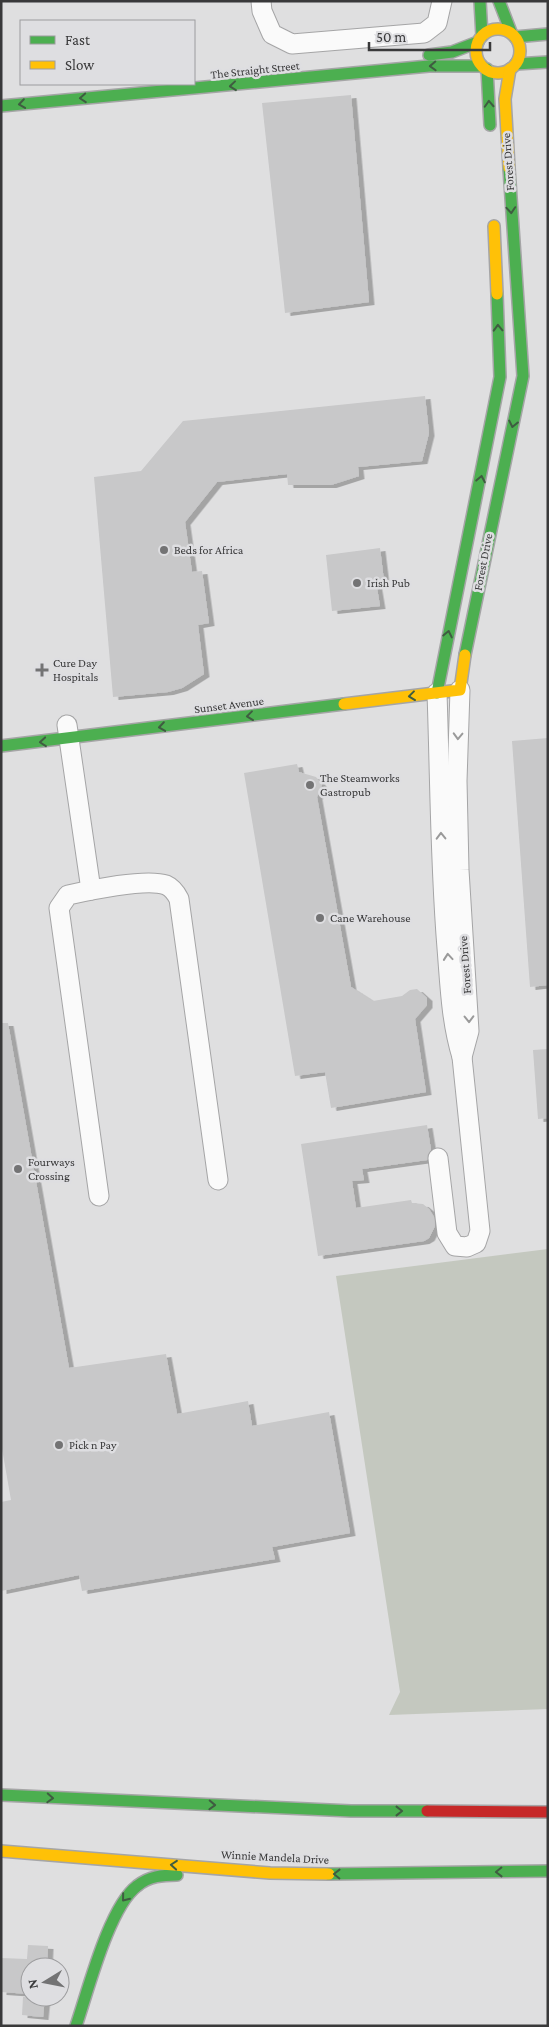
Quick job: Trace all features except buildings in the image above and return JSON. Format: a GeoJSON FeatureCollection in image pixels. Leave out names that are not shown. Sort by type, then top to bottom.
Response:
{"type":"FeatureCollection","features":[{"type":"Feature","properties":{"kind":"street"},"geometry":{"type":"LineString","coordinates":[[261,1],[262,11],[272,34],[292,44],[424,33],[437,23],[442,1]]}},
{"type":"Feature","properties":{"kind":"street"},"geometry":{"type":"LineString","coordinates":[[480,1],[480,39],[477,54],[484,68],[499,73],[513,67],[548,62]]}},
{"type":"Feature","properties":{"kind":"street"},"geometry":{"type":"LineString","coordinates":[[500,1],[520,54],[513,67]]}},
{"type":"Feature","properties":{"kind":"street"},"geometry":{"type":"LineString","coordinates":[[480,39],[487,32],[499,28],[513,34],[548,34]]}},
{"type":"Feature","properties":{"kind":"street","name":"The Straight Street"},"geometry":{"type":"LineString","coordinates":[[234,72],[420,57],[452,52],[480,39]]}},
{"type":"Feature","properties":{"kind":"street","name":"The Straight Street"},"geometry":{"type":"LineString","coordinates":[[1,106],[429,66],[484,68]]}},
{"type":"Feature","properties":{"kind":"street","name":"Forest Drive"},"geometry":{"type":"LineString","coordinates":[[462,1057],[469,1031],[459,870],[457,781],[460,685],[523,376],[506,126],[506,99],[513,67]]}},
{"type":"Feature","properties":{"kind":"street","name":"Forest Drive"},"geometry":{"type":"LineString","coordinates":[[484,68],[490,138]]}},
{"type":"Feature","properties":{"kind":"street","name":"Forest Drive"},"geometry":{"type":"LineString","coordinates":[[438,1158],[447,1233],[455,1246],[467,1247],[476,1243],[480,1231],[462,1057],[455,1033],[452,1008],[442,885],[438,687],[500,377],[494,218]]}},
{"type":"Feature","properties":{"kind":"street","name":"Sunset Avenue"},"geometry":{"type":"LineString","coordinates":[[420,683],[438,687]]}},
{"type":"Feature","properties":{"kind":"street","name":"Sunset Avenue"},"geometry":{"type":"LineString","coordinates":[[1,746],[68,728],[460,685]]}},
{"type":"Feature","properties":{"kind":"street"},"geometry":{"type":"LineString","coordinates":[[68,728],[91,890]]}},
{"type":"Feature","properties":{"kind":"street"},"geometry":{"type":"LineString","coordinates":[[99,1196],[59,908],[68,895],[91,890],[154,882],[174,890],[179,899],[218,1180]]}},
{"type":"Feature","properties":{"kind":"street"},"geometry":{"type":"LineString","coordinates":[[1,1795],[351,1811],[548,1812]]}},
{"type":"Feature","properties":{"kind":"street","name":"Winnie Mandela Drive"},"geometry":{"type":"LineString","coordinates":[[1,1851],[270,1873],[378,1875],[548,1871]]}},
{"type":"Feature","properties":{"kind":"street"},"geometry":{"type":"LineString","coordinates":[[76,2026],[113,1918],[120,1903],[141,1882],[163,1874],[234,1878],[270,1873]]}},
{"type":"Feature","properties":{"kind":"shaded area"},"geometry":{"type":"Polygon","coordinates":[[[548,1249],[548,1709],[389,1715],[400,1692],[336,1276],[548,1249]]]}},
{"type":"Feature","properties":{"kind":"traffic: fast"},"geometry":{"type":"LineString","coordinates":[[480,1],[482,36]]}},
{"type":"Feature","properties":{"kind":"traffic: fast"},"geometry":{"type":"LineString","coordinates":[[499,1],[511,32]]}},
{"type":"Feature","properties":{"kind":"traffic: fast"},"geometry":{"type":"LineString","coordinates":[[515,37],[548,34]]}},
{"type":"Feature","properties":{"kind":"traffic: fast"},"geometry":{"type":"LineString","coordinates":[[429,55],[452,52],[478,42]]}},
{"type":"Feature","properties":{"kind":"traffic: fast"},"geometry":{"type":"LineString","coordinates":[[516,64],[548,62]]}},
{"type":"Feature","properties":{"kind":"traffic: fast"},"geometry":{"type":"LineString","coordinates":[[1,106],[429,66],[482,66]]}},
{"type":"Feature","properties":{"kind":"traffic: fast"},"geometry":{"type":"LineString","coordinates":[[487,69],[490,125]]}},
{"type":"Feature","properties":{"kind":"traffic: fast"},"geometry":{"type":"LineString","coordinates":[[465,655],[523,376],[509,168]]}},
{"type":"Feature","properties":{"kind":"traffic: fast"},"geometry":{"type":"LineString","coordinates":[[437,693],[500,377],[497,294]]}},
{"type":"Feature","properties":{"kind":"traffic: fast"},"geometry":{"type":"LineString","coordinates":[[1,746],[344,704]]}},
{"type":"Feature","properties":{"kind":"traffic: fast"},"geometry":{"type":"LineString","coordinates":[[1,1795],[351,1811],[427,1811]]}},
{"type":"Feature","properties":{"kind":"traffic: fast"},"geometry":{"type":"LineString","coordinates":[[329,1874],[548,1871]]}},
{"type":"Feature","properties":{"kind":"traffic: fast"},"geometry":{"type":"LineString","coordinates":[[76,2026],[100,1951],[117,1912],[127,1897],[137,1886],[146,1880],[161,1876],[177,1875]]}},
{"type":"Feature","properties":{"kind":"traffic: slow"},"geometry":{"type":"LineString","coordinates":[[498,29],[510,33],[516,39],[520,51],[516,63],[510,69],[498,73],[486,69],[480,63],[476,51],[480,39],[486,33],[498,29]]}},
{"type":"Feature","properties":{"kind":"traffic: slow"},"geometry":{"type":"LineString","coordinates":[[509,168],[505,99],[510,69]]}},
{"type":"Feature","properties":{"kind":"traffic: slow"},"geometry":{"type":"LineString","coordinates":[[494,226],[497,294]]}},
{"type":"Feature","properties":{"kind":"traffic: slow"},"geometry":{"type":"LineString","coordinates":[[344,704],[460,690],[465,655]]}},
{"type":"Feature","properties":{"kind":"traffic: slow"},"geometry":{"type":"LineString","coordinates":[[1,1851],[270,1873],[329,1874]]}},
{"type":"Feature","properties":{"kind":"traffic: jam"},"geometry":{"type":"LineString","coordinates":[[427,1811],[548,1812]]}},
{"type":"Feature","properties":{"kind":"place","name":"Beds for Africa"},"geometry":{"type":"Point","coordinates":[164,550]}},
{"type":"Feature","properties":{"kind":"place","name":"Irish Pub"},"geometry":{"type":"Point","coordinates":[357,583]}},
{"type":"Feature","properties":{"kind":"place","name":"Cure Day Hospitals"},"geometry":{"type":"Point","coordinates":[42,670]}},
{"type":"Feature","properties":{"kind":"place","name":"The Steamworks Gastropub"},"geometry":{"type":"Point","coordinates":[310,785]}},
{"type":"Feature","properties":{"kind":"place","name":"Cane Warehouse"},"geometry":{"type":"Point","coordinates":[320,918]}},
{"type":"Feature","properties":{"kind":"place","name":"Fourways Crossing"},"geometry":{"type":"Point","coordinates":[18,1169]}},
{"type":"Feature","properties":{"kind":"place","name":"Pick n Pay"},"geometry":{"type":"Point","coordinates":[59,1445]}}]}
